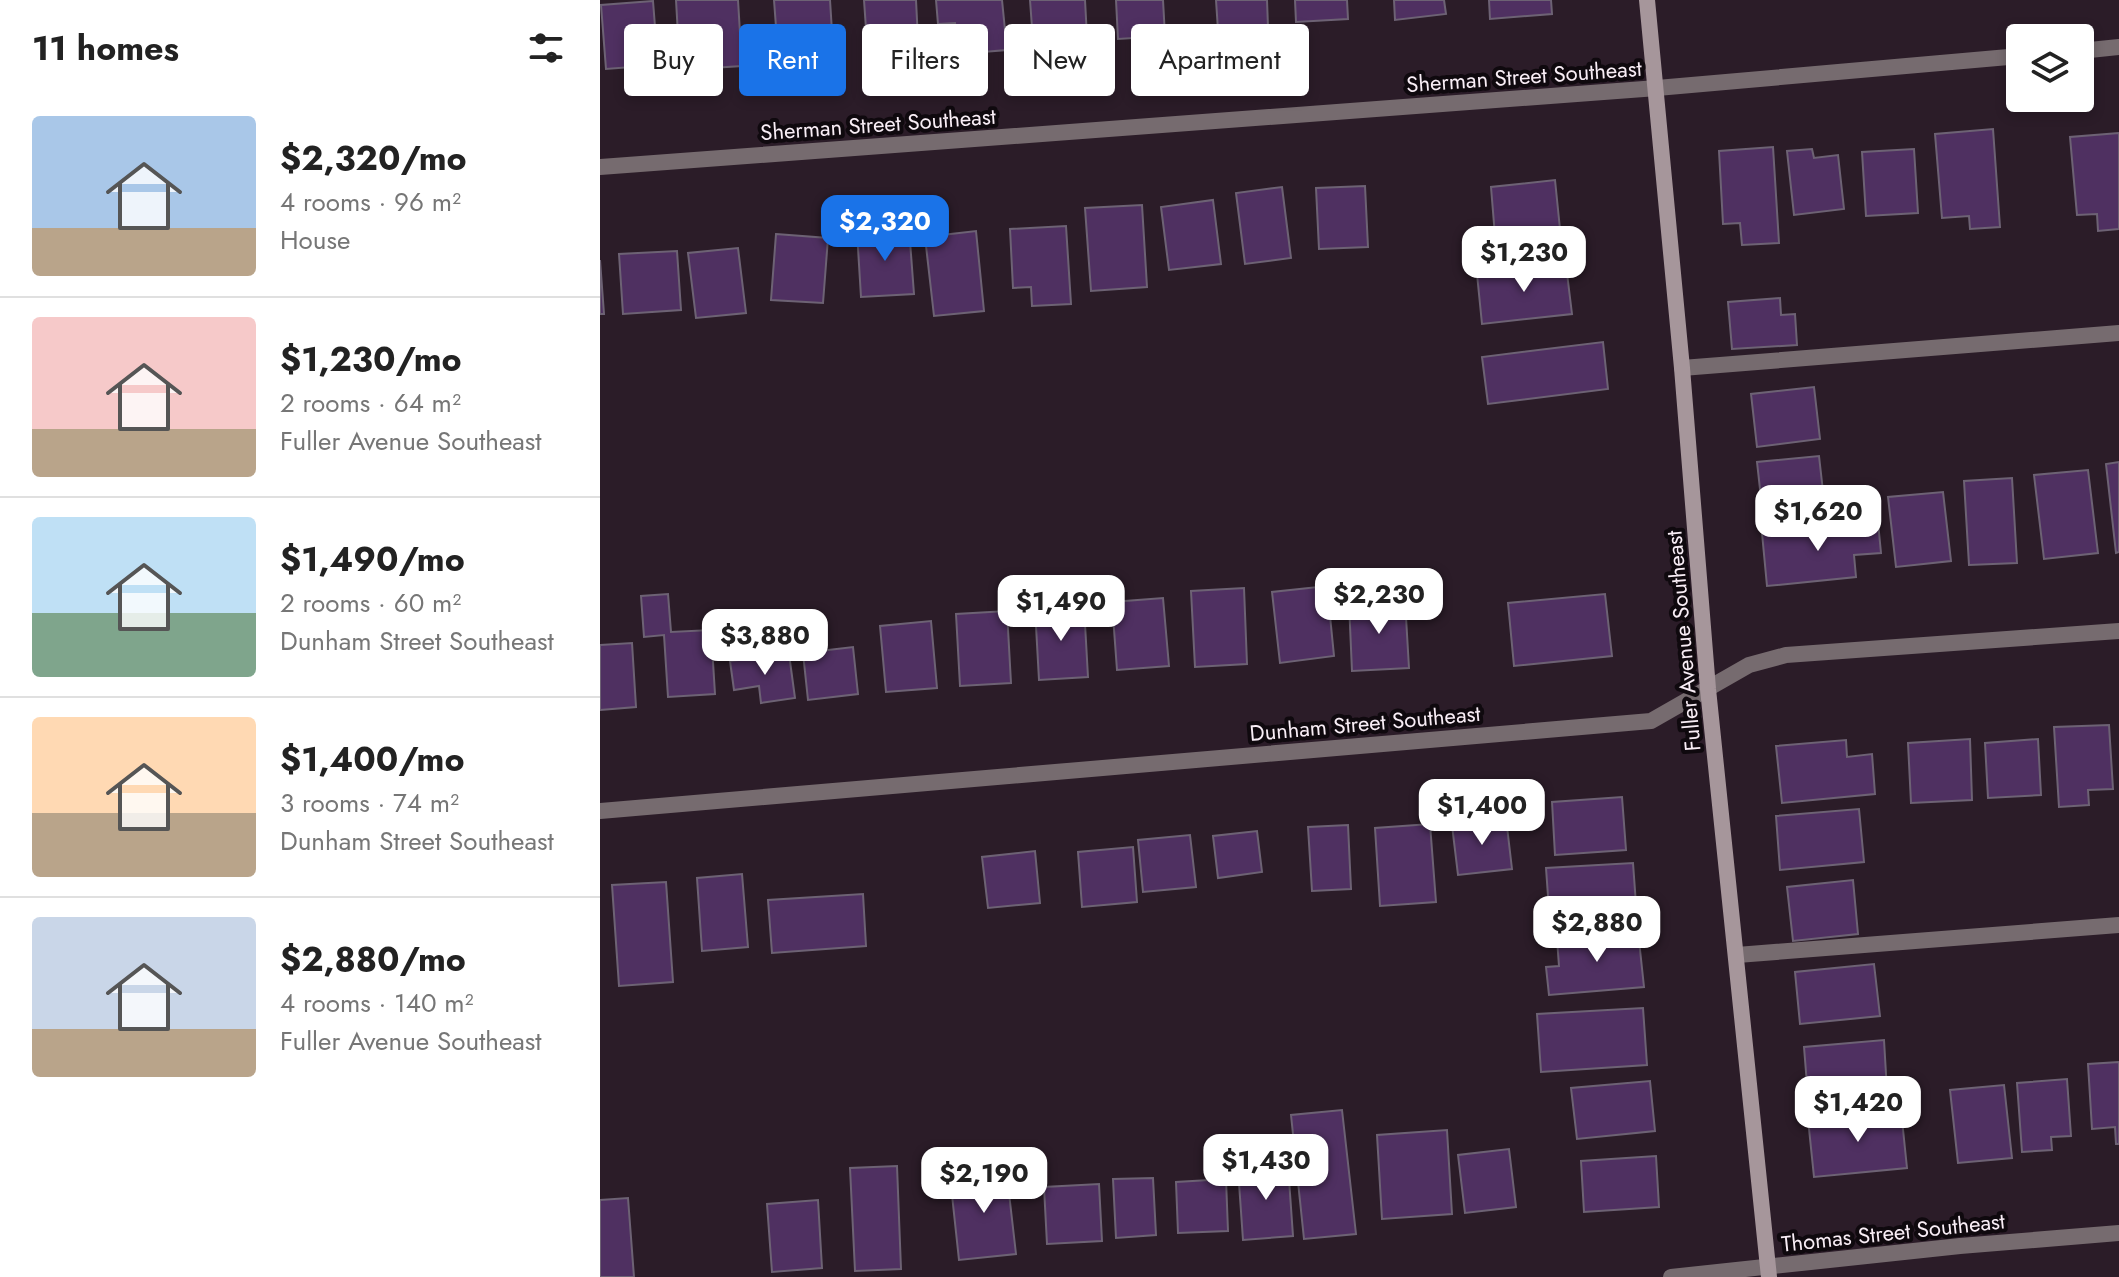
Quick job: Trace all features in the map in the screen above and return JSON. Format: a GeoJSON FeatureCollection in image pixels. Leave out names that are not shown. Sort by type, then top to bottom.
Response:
{"type":"FeatureCollection","features":[{"type":"Feature","properties":{"kind":"main road","name":"Fuller Avenue Southeast"},"geometry":{"type":"LineString","coordinates":[[1647,0],[1682,368],[1708,689],[1768,1272]]}},
{"type":"Feature","properties":{"kind":"street"},"geometry":{"type":"LineString","coordinates":[[2094,50],[2119,47]]}},
{"type":"Feature","properties":{"kind":"street","name":"Sherman Street Southeast"},"geometry":{"type":"LineString","coordinates":[[600,167],[1657,88],[2006,57]]}},
{"type":"Feature","properties":{"kind":"street"},"geometry":{"type":"LineString","coordinates":[[1682,368],[2119,333]]}},
{"type":"Feature","properties":{"kind":"street","name":"Dunham Street Southeast"},"geometry":{"type":"LineString","coordinates":[[600,811],[1651,721],[1749,665],[1786,655],[2119,631]]}},
{"type":"Feature","properties":{"kind":"street"},"geometry":{"type":"LineString","coordinates":[[1737,955],[2119,925]]}},
{"type":"Feature","properties":{"kind":"street","name":"Thomas Street Southeast"},"geometry":{"type":"LineString","coordinates":[[1671,1277],[1768,1272],[1960,1246],[2119,1233]]}},
{"type":"Feature","properties":{"kind":"building"},"geometry":{"type":"Polygon","coordinates":[[[676,0],[738,0],[739,66],[723,67],[723,24],[677,24],[676,0]]]}},
{"type":"Feature","properties":{"kind":"building"},"geometry":{"type":"Polygon","coordinates":[[[774,0],[830,0],[832,24],[776,24],[774,0]]]}},
{"type":"Feature","properties":{"kind":"building"},"geometry":{"type":"Polygon","coordinates":[[[864,0],[916,0],[917,24],[866,24],[864,0]]]}},
{"type":"Feature","properties":{"kind":"building"},"geometry":{"type":"Polygon","coordinates":[[[936,0],[1002,0],[1004,50],[988,52],[988,24],[938,24],[936,0]]]}},
{"type":"Feature","properties":{"kind":"building"},"geometry":{"type":"Polygon","coordinates":[[[1030,0],[1085,0],[1086,24],[1032,24],[1030,0]]]}},
{"type":"Feature","properties":{"kind":"building"},"geometry":{"type":"Polygon","coordinates":[[[1116,0],[1163,0],[1164,24],[1131,24],[1131,38],[1118,39],[1116,0]]]}},
{"type":"Feature","properties":{"kind":"building"},"geometry":{"type":"Polygon","coordinates":[[[1216,0],[1267,0],[1268,24],[1218,24],[1216,0]]]}},
{"type":"Feature","properties":{"kind":"building"},"geometry":{"type":"Polygon","coordinates":[[[1295,0],[1347,0],[1348,19],[1296,22],[1295,0]]]}},
{"type":"Feature","properties":{"kind":"building"},"geometry":{"type":"Polygon","coordinates":[[[1394,0],[1444,0],[1446,14],[1395,20],[1394,0]]]}},
{"type":"Feature","properties":{"kind":"building"},"geometry":{"type":"Polygon","coordinates":[[[1489,0],[1551,0],[1552,14],[1490,19],[1489,0]]]}},
{"type":"Feature","properties":{"kind":"building"},"geometry":{"type":"Polygon","coordinates":[[[653,1],[655,24],[624,24],[624,68],[606,69],[601,5],[653,1]]]}},
{"type":"Feature","properties":{"kind":"building"},"geometry":{"type":"Polygon","coordinates":[[[1993,129],[2000,227],[1970,229],[1969,216],[1942,218],[1935,134],[1993,129]]]}},
{"type":"Feature","properties":{"kind":"building"},"geometry":{"type":"Polygon","coordinates":[[[2119,133],[2119,229],[2098,231],[2097,214],[2077,215],[2070,137],[2119,133]]]}},
{"type":"Feature","properties":{"kind":"building"},"geometry":{"type":"Polygon","coordinates":[[[1773,147],[1779,243],[1742,245],[1740,223],[1723,224],[1719,151],[1773,147]]]}},
{"type":"Feature","properties":{"kind":"building"},"geometry":{"type":"Polygon","coordinates":[[[1812,149],[1814,158],[1838,155],[1844,209],[1794,215],[1787,151],[1812,149]]]}},
{"type":"Feature","properties":{"kind":"building"},"geometry":{"type":"Polygon","coordinates":[[[1914,149],[1918,213],[1866,216],[1862,152],[1914,149]]]}},
{"type":"Feature","properties":{"kind":"building"},"geometry":{"type":"Polygon","coordinates":[[[1555,180],[1560,229],[1495,236],[1491,187],[1555,180]]]}},
{"type":"Feature","properties":{"kind":"building"},"geometry":{"type":"Polygon","coordinates":[[[1365,186],[1368,247],[1319,249],[1316,188],[1365,186]]]}},
{"type":"Feature","properties":{"kind":"building"},"geometry":{"type":"Polygon","coordinates":[[[1282,187],[1291,258],[1245,264],[1236,193],[1282,187]]]}},
{"type":"Feature","properties":{"kind":"building"},"geometry":{"type":"Polygon","coordinates":[[[1213,200],[1221,264],[1169,270],[1161,207],[1213,200]]]}},
{"type":"Feature","properties":{"kind":"building"},"geometry":{"type":"Polygon","coordinates":[[[1142,205],[1147,287],[1091,291],[1085,208],[1142,205]]]}},
{"type":"Feature","properties":{"kind":"building"},"geometry":{"type":"Polygon","coordinates":[[[1066,226],[1071,304],[1032,306],[1031,287],[1013,288],[1010,229],[1066,226]]]}},
{"type":"Feature","properties":{"kind":"building"},"geometry":{"type":"Polygon","coordinates":[[[909,228],[914,294],[861,297],[857,232],[909,228]]]}},
{"type":"Feature","properties":{"kind":"building"},"geometry":{"type":"Polygon","coordinates":[[[976,231],[984,311],[934,316],[925,237],[976,231]]]}},
{"type":"Feature","properties":{"kind":"building"},"geometry":{"type":"Polygon","coordinates":[[[776,234],[828,238],[823,303],[771,300],[776,234]]]}},
{"type":"Feature","properties":{"kind":"building"},"geometry":{"type":"Polygon","coordinates":[[[738,248],[746,313],[696,318],[688,253],[738,248]]]}},
{"type":"Feature","properties":{"kind":"building"},"geometry":{"type":"Polygon","coordinates":[[[677,251],[681,310],[623,314],[619,254],[677,251]]]}},
{"type":"Feature","properties":{"kind":"building"},"geometry":{"type":"Polygon","coordinates":[[[600,260],[604,314],[600,314],[600,260]]]}},
{"type":"Feature","properties":{"kind":"building"},"geometry":{"type":"Polygon","coordinates":[[[1566,265],[1572,314],[1482,324],[1477,274],[1566,265]]]}},
{"type":"Feature","properties":{"kind":"building"},"geometry":{"type":"Polygon","coordinates":[[[1780,298],[1781,315],[1795,314],[1797,345],[1732,349],[1728,302],[1780,298]]]}},
{"type":"Feature","properties":{"kind":"building"},"geometry":{"type":"Polygon","coordinates":[[[1603,342],[1608,389],[1488,404],[1482,357],[1603,342]]]}},
{"type":"Feature","properties":{"kind":"building"},"geometry":{"type":"Polygon","coordinates":[[[1814,387],[1820,439],[1757,447],[1751,394],[1814,387]]]}},
{"type":"Feature","properties":{"kind":"building"},"geometry":{"type":"Polygon","coordinates":[[[1819,456],[1825,509],[1763,516],[1757,462],[1819,456]]]}},
{"type":"Feature","properties":{"kind":"building"},"geometry":{"type":"Polygon","coordinates":[[[2119,462],[2119,552],[2116,553],[2106,464],[2119,462]]]}},
{"type":"Feature","properties":{"kind":"building"},"geometry":{"type":"Polygon","coordinates":[[[2088,470],[2098,553],[2044,559],[2034,475],[2088,470]]]}},
{"type":"Feature","properties":{"kind":"building"},"geometry":{"type":"Polygon","coordinates":[[[2012,478],[2017,563],[1969,565],[1964,481],[2012,478]]]}},
{"type":"Feature","properties":{"kind":"building"},"geometry":{"type":"Polygon","coordinates":[[[1943,492],[1951,561],[1896,567],[1888,497],[1943,492]]]}},
{"type":"Feature","properties":{"kind":"building"},"geometry":{"type":"Polygon","coordinates":[[[1878,522],[1881,553],[1854,555],[1856,577],[1767,586],[1762,533],[1878,522]]]}},
{"type":"Feature","properties":{"kind":"building"},"geometry":{"type":"Polygon","coordinates":[[[1327,586],[1334,656],[1280,663],[1272,592],[1327,586]]]}},
{"type":"Feature","properties":{"kind":"building"},"geometry":{"type":"Polygon","coordinates":[[[1244,588],[1247,664],[1195,667],[1191,591],[1244,588]]]}},
{"type":"Feature","properties":{"kind":"building"},"geometry":{"type":"Polygon","coordinates":[[[668,594],[671,632],[711,630],[715,694],[668,697],[664,635],[644,637],[641,596],[668,594]]]}},
{"type":"Feature","properties":{"kind":"building"},"geometry":{"type":"Polygon","coordinates":[[[1605,594],[1612,656],[1514,666],[1508,603],[1605,594]]]}},
{"type":"Feature","properties":{"kind":"building"},"geometry":{"type":"Polygon","coordinates":[[[1163,598],[1169,666],[1117,670],[1112,602],[1163,598]]]}},
{"type":"Feature","properties":{"kind":"building"},"geometry":{"type":"Polygon","coordinates":[[[1405,600],[1409,668],[1352,671],[1349,603],[1405,600]]]}},
{"type":"Feature","properties":{"kind":"building"},"geometry":{"type":"Polygon","coordinates":[[[1084,606],[1088,677],[1039,680],[1035,608],[1084,606]]]}},
{"type":"Feature","properties":{"kind":"building"},"geometry":{"type":"Polygon","coordinates":[[[1007,611],[1011,683],[960,686],[956,614],[1007,611]]]}},
{"type":"Feature","properties":{"kind":"building"},"geometry":{"type":"Polygon","coordinates":[[[931,621],[937,688],[886,692],[880,626],[931,621]]]}},
{"type":"Feature","properties":{"kind":"building"},"geometry":{"type":"Polygon","coordinates":[[[632,643],[636,707],[600,710],[600,645],[632,643]]]}},
{"type":"Feature","properties":{"kind":"building"},"geometry":{"type":"Polygon","coordinates":[[[853,647],[858,694],[808,700],[803,653],[853,647]]]}},
{"type":"Feature","properties":{"kind":"building"},"geometry":{"type":"Polygon","coordinates":[[[789,654],[795,698],[761,703],[759,686],[734,690],[730,661],[789,654]]]}},
{"type":"Feature","properties":{"kind":"building"},"geometry":{"type":"Polygon","coordinates":[[[2109,725],[2113,789],[2088,790],[2089,805],[2059,807],[2054,727],[2109,725]]]}},
{"type":"Feature","properties":{"kind":"building"},"geometry":{"type":"Polygon","coordinates":[[[1970,739],[1972,800],[1911,803],[1908,743],[1970,739]]]}},
{"type":"Feature","properties":{"kind":"building"},"geometry":{"type":"Polygon","coordinates":[[[2038,739],[2041,795],[1988,798],[1985,743],[2038,739]]]}},
{"type":"Feature","properties":{"kind":"building"},"geometry":{"type":"Polygon","coordinates":[[[1846,740],[1847,757],[1872,754],[1875,794],[1782,803],[1776,746],[1846,740]]]}},
{"type":"Feature","properties":{"kind":"building"},"geometry":{"type":"Polygon","coordinates":[[[1622,797],[1626,850],[1555,855],[1552,802],[1622,797]]]}},
{"type":"Feature","properties":{"kind":"building"},"geometry":{"type":"Polygon","coordinates":[[[1859,809],[1864,862],[1780,870],[1776,816],[1859,809]]]}},
{"type":"Feature","properties":{"kind":"building"},"geometry":{"type":"Polygon","coordinates":[[[1506,818],[1512,869],[1458,875],[1452,825],[1506,818]]]}},
{"type":"Feature","properties":{"kind":"building"},"geometry":{"type":"Polygon","coordinates":[[[1430,824],[1436,902],[1380,906],[1375,828],[1430,824]]]}},
{"type":"Feature","properties":{"kind":"building"},"geometry":{"type":"Polygon","coordinates":[[[1348,825],[1351,889],[1312,891],[1308,827],[1348,825]]]}},
{"type":"Feature","properties":{"kind":"building"},"geometry":{"type":"Polygon","coordinates":[[[1257,831],[1262,872],[1218,878],[1213,836],[1257,831]]]}},
{"type":"Feature","properties":{"kind":"building"},"geometry":{"type":"Polygon","coordinates":[[[1190,835],[1196,887],[1143,892],[1138,840],[1190,835]]]}},
{"type":"Feature","properties":{"kind":"building"},"geometry":{"type":"Polygon","coordinates":[[[1133,847],[1137,902],[1082,907],[1078,852],[1133,847]]]}},
{"type":"Feature","properties":{"kind":"building"},"geometry":{"type":"Polygon","coordinates":[[[1035,851],[1040,903],[988,908],[982,857],[1035,851]]]}},
{"type":"Feature","properties":{"kind":"building"},"geometry":{"type":"Polygon","coordinates":[[[1633,863],[1637,918],[1550,924],[1546,868],[1633,863]]]}},
{"type":"Feature","properties":{"kind":"building"},"geometry":{"type":"Polygon","coordinates":[[[742,874],[748,947],[702,951],[697,878],[742,874]]]}},
{"type":"Feature","properties":{"kind":"building"},"geometry":{"type":"Polygon","coordinates":[[[1853,880],[1858,934],[1793,941],[1787,887],[1853,880]]]}},
{"type":"Feature","properties":{"kind":"building"},"geometry":{"type":"Polygon","coordinates":[[[666,882],[673,982],[619,986],[612,885],[666,882]]]}},
{"type":"Feature","properties":{"kind":"building"},"geometry":{"type":"Polygon","coordinates":[[[863,894],[866,946],[772,953],[768,900],[863,894]]]}},
{"type":"Feature","properties":{"kind":"building"},"geometry":{"type":"Polygon","coordinates":[[[1638,931],[1644,987],[1549,995],[1546,967],[1559,966],[1557,939],[1638,931]]]}},
{"type":"Feature","properties":{"kind":"building"},"geometry":{"type":"Polygon","coordinates":[[[1874,964],[1880,1016],[1800,1024],[1795,972],[1874,964]]]}},
{"type":"Feature","properties":{"kind":"building"},"geometry":{"type":"Polygon","coordinates":[[[1643,1008],[1647,1065],[1541,1072],[1537,1014],[1643,1008]]]}},
{"type":"Feature","properties":{"kind":"building"},"geometry":{"type":"Polygon","coordinates":[[[1884,1040],[1887,1091],[1808,1097],[1804,1047],[1884,1040]]]}},
{"type":"Feature","properties":{"kind":"building"},"geometry":{"type":"Polygon","coordinates":[[[2119,1062],[2119,1144],[2116,1144],[2115,1127],[2092,1129],[2088,1064],[2119,1062]]]}},
{"type":"Feature","properties":{"kind":"building"},"geometry":{"type":"Polygon","coordinates":[[[2067,1079],[2071,1136],[2051,1137],[2052,1150],[2022,1152],[2017,1083],[2067,1079]]]}},
{"type":"Feature","properties":{"kind":"building"},"geometry":{"type":"Polygon","coordinates":[[[1650,1081],[1655,1131],[1577,1139],[1571,1088],[1650,1081]]]}},
{"type":"Feature","properties":{"kind":"building"},"geometry":{"type":"Polygon","coordinates":[[[2004,1085],[2012,1158],[1958,1163],[1950,1090],[2004,1085]]]}},
{"type":"Feature","properties":{"kind":"building"},"geometry":{"type":"Polygon","coordinates":[[[1342,1110],[1356,1234],[1304,1239],[1291,1115],[1342,1110]]]}},
{"type":"Feature","properties":{"kind":"building"},"geometry":{"type":"Polygon","coordinates":[[[1901,1110],[1907,1168],[1814,1177],[1808,1119],[1901,1110]]]}},
{"type":"Feature","properties":{"kind":"building"},"geometry":{"type":"Polygon","coordinates":[[[1447,1130],[1452,1214],[1382,1219],[1377,1135],[1447,1130]]]}},
{"type":"Feature","properties":{"kind":"building"},"geometry":{"type":"Polygon","coordinates":[[[1509,1149],[1516,1207],[1465,1213],[1458,1155],[1509,1149]]]}},
{"type":"Feature","properties":{"kind":"building"},"geometry":{"type":"Polygon","coordinates":[[[1656,1156],[1659,1207],[1584,1212],[1581,1161],[1656,1156]]]}},
{"type":"Feature","properties":{"kind":"building"},"geometry":{"type":"Polygon","coordinates":[[[1288,1165],[1293,1236],[1243,1240],[1238,1169],[1288,1165]]]}},
{"type":"Feature","properties":{"kind":"building"},"geometry":{"type":"Polygon","coordinates":[[[897,1166],[901,1269],[855,1271],[850,1168],[897,1166]]]}},
{"type":"Feature","properties":{"kind":"building"},"geometry":{"type":"Polygon","coordinates":[[[1006,1167],[1016,1254],[959,1260],[952,1195],[961,1194],[959,1173],[1006,1167]]]}},
{"type":"Feature","properties":{"kind":"building"},"geometry":{"type":"Polygon","coordinates":[[[1153,1178],[1156,1235],[1116,1238],[1113,1179],[1153,1178]]]}},
{"type":"Feature","properties":{"kind":"building"},"geometry":{"type":"Polygon","coordinates":[[[1226,1179],[1228,1231],[1178,1233],[1176,1182],[1226,1179]]]}},
{"type":"Feature","properties":{"kind":"building"},"geometry":{"type":"Polygon","coordinates":[[[1099,1184],[1102,1241],[1047,1244],[1044,1187],[1099,1184]]]}},
{"type":"Feature","properties":{"kind":"building"},"geometry":{"type":"Polygon","coordinates":[[[628,1198],[634,1277],[600,1277],[600,1200],[628,1198]]]}},
{"type":"Feature","properties":{"kind":"building"},"geometry":{"type":"Polygon","coordinates":[[[818,1200],[822,1268],[772,1272],[767,1204],[818,1200]]]}}]}
